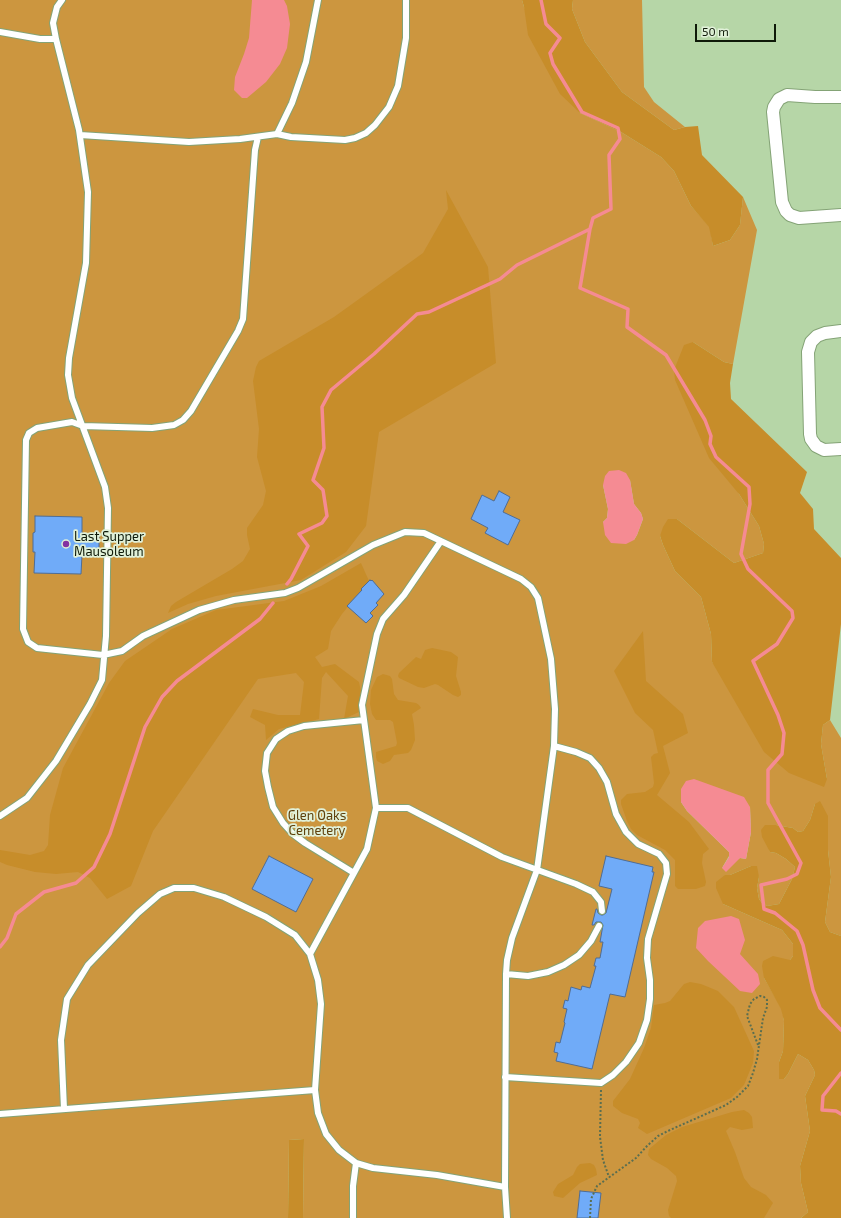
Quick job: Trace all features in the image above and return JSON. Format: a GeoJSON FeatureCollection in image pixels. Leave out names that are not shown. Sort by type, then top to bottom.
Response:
{"type":"FeatureCollection","features":[{"type":"Feature","properties":{"kind":"street"},"geometry":{"type":"LineString","coordinates":[[841,97],[815,98],[787,95],[779,99],[774,107],[782,202],[786,211],[790,215],[799,218],[841,215]]}},
{"type":"Feature","properties":{"kind":"street"},"geometry":{"type":"LineString","coordinates":[[841,331],[825,333],[817,336],[811,342],[808,352],[811,439],[816,446],[824,450],[841,449]]}},
{"type":"Feature","properties":{"kind":"lane"},"geometry":{"type":"LineString","coordinates":[[0,816],[27,798],[56,761],[90,704],[102,680],[103,655],[106,636],[108,508],[105,486],[72,398],[68,375],[69,358],[86,263],[88,192],[80,135],[53,23],[57,7],[62,0]]}},
{"type":"Feature","properties":{"kind":"lane"},"geometry":{"type":"LineString","coordinates":[[277,134],[292,103],[306,62],[318,0]]}},
{"type":"Feature","properties":{"kind":"lane"},"geometry":{"type":"LineString","coordinates":[[80,135],[188,142],[240,139],[277,134],[291,137],[345,140],[356,138],[366,133],[375,125],[389,107],[398,86],[406,38],[406,0]]}},
{"type":"Feature","properties":{"kind":"lane"},"geometry":{"type":"LineString","coordinates":[[0,32],[56,39]]}},
{"type":"Feature","properties":{"kind":"lane"},"geometry":{"type":"LineString","coordinates":[[258,136],[255,150],[243,319],[238,331],[191,411],[183,420],[174,426],[152,428],[82,426],[72,422],[37,428],[29,433],[26,440],[23,629],[28,642],[37,648],[103,655],[122,651],[143,636],[199,610],[234,600],[285,593],[298,588],[373,545],[405,532],[424,533],[441,540],[521,579],[532,587],[538,598],[551,659],[555,709],[554,746],[537,870],[512,938],[507,960],[505,1187],[507,1218]]}},
{"type":"Feature","properties":{"kind":"lane"},"geometry":{"type":"LineString","coordinates":[[310,954],[367,850],[376,808],[362,705],[377,634],[383,619],[404,595],[441,540]]}},
{"type":"Feature","properties":{"kind":"lane"},"geometry":{"type":"LineString","coordinates":[[354,873],[305,843],[283,824],[273,807],[268,787],[265,771],[266,753],[276,739],[288,731],[304,726],[364,720]]}},
{"type":"Feature","properties":{"kind":"lane"},"geometry":{"type":"LineString","coordinates":[[506,1077],[601,1083],[613,1075],[626,1062],[639,1043],[647,1020],[650,999],[650,980],[647,958],[648,939],[667,874],[666,863],[659,854],[638,844],[626,832],[616,814],[607,782],[599,768],[590,758],[576,752],[554,746]]}},
{"type":"Feature","properties":{"kind":"lane"},"geometry":{"type":"LineString","coordinates":[[376,808],[408,808],[502,857],[576,884],[593,892],[601,902],[602,911]]}},
{"type":"Feature","properties":{"kind":"lane"},"geometry":{"type":"LineString","coordinates":[[64,1109],[61,1040],[67,999],[88,964],[138,913],[160,894],[174,888],[194,888],[224,898],[266,917],[295,935],[310,954],[318,980],[321,1004],[315,1090],[318,1113],[326,1134],[339,1150],[356,1163],[373,1168],[437,1175],[505,1187]]}},
{"type":"Feature","properties":{"kind":"lane"},"geometry":{"type":"LineString","coordinates":[[506,974],[528,976],[548,972],[564,966],[579,955],[591,941],[599,926]]}},
{"type":"Feature","properties":{"kind":"lane"},"geometry":{"type":"LineString","coordinates":[[0,1114],[315,1090]]}},
{"type":"Feature","properties":{"kind":"lane"},"geometry":{"type":"LineString","coordinates":[[353,1218],[353,1186],[356,1163]]}},
{"type":"Feature","properties":{"kind":"path"},"geometry":{"type":"LineString","coordinates":[[590,1218],[591,1199],[597,1186],[636,1158],[646,1146],[658,1136],[726,1106],[748,1086],[757,1059],[763,1018],[767,1007],[767,1000],[760,996],[754,999],[750,1004],[748,1016],[758,1045]]}},
{"type":"Feature","properties":{"kind":"path"},"geometry":{"type":"LineString","coordinates":[[601,1083],[600,1137],[603,1160],[610,1177]]}},
{"type":"Feature","properties":{"kind":"green space","name":"Glen Oaks Cemetery"},"geometry":{"type":"Polygon","coordinates":[[[0,0],[522,0],[524,7],[580,113],[621,132],[661,157],[674,171],[691,206],[710,227],[713,246],[730,240],[740,225],[743,197],[757,230],[733,364],[724,362],[693,342],[739,494],[759,526],[764,544],[763,553],[734,563],[677,519],[660,536],[675,571],[701,597],[711,634],[712,662],[827,779],[821,744],[823,725],[830,720],[841,738],[841,936],[830,932],[825,922],[831,877],[828,850],[815,804],[810,820],[803,831],[798,832],[793,828],[765,825],[770,852],[776,853],[786,859],[795,867],[792,879],[779,904],[767,906],[759,899],[757,888],[759,877],[751,866],[730,875],[725,875],[723,904],[782,930],[793,944],[793,956],[790,960],[764,978],[782,1009],[784,1021],[783,1051],[779,1062],[784,1079],[798,1054],[808,1060],[814,1070],[815,1075],[805,1096],[810,1131],[800,1166],[801,1183],[808,1212],[801,1218],[303,1218],[304,1139],[289,1140],[288,1218],[0,1218],[0,0]],[[630,480],[603,485],[608,509],[607,518],[603,522],[634,540],[643,519],[641,513],[634,504],[630,480]],[[681,802],[687,811],[729,852],[729,856],[722,868],[740,858],[746,859],[751,832],[750,807],[681,802]]]}},
{"type":"Feature","properties":{"kind":"green space"},"geometry":{"type":"Polygon","coordinates":[[[573,0],[642,0],[644,87],[654,102],[685,127],[674,130],[622,92],[585,42],[572,9],[573,0]]]}},
{"type":"Feature","properties":{"kind":"shaded area"},"geometry":{"type":"Polygon","coordinates":[[[252,0],[284,0],[287,6],[290,24],[287,48],[280,64],[266,82],[247,98],[242,98],[234,90],[235,77],[249,38],[252,0]]]}},
{"type":"Feature","properties":{"kind":"shaded area"},"geometry":{"type":"Polygon","coordinates":[[[522,0],[573,0],[572,9],[585,42],[622,92],[674,130],[698,126],[702,155],[743,197],[740,225],[730,240],[713,246],[709,227],[691,206],[674,171],[661,157],[621,132],[580,113],[560,94],[528,35],[522,0]]]}},
{"type":"Feature","properties":{"kind":"shaded area"},"geometry":{"type":"Polygon","coordinates":[[[446,190],[488,267],[496,363],[379,432],[366,526],[346,552],[301,580],[216,596],[188,604],[168,613],[171,606],[176,602],[243,561],[250,549],[247,528],[263,505],[266,491],[257,457],[259,429],[253,381],[259,361],[334,317],[423,253],[448,209],[446,190]]]}},
{"type":"Feature","properties":{"kind":"shaded area"},"geometry":{"type":"Polygon","coordinates":[[[693,342],[724,362],[733,364],[730,383],[731,399],[807,472],[800,493],[813,509],[814,529],[841,558],[841,624],[830,720],[823,725],[821,744],[827,779],[824,787],[789,773],[764,752],[712,662],[711,634],[701,597],[675,571],[660,536],[668,519],[677,519],[734,563],[763,553],[764,544],[759,526],[739,494],[709,458],[675,380],[674,370],[684,345],[693,342]]]}},
{"type":"Feature","properties":{"kind":"shaded area"},"geometry":{"type":"Polygon","coordinates":[[[619,470],[626,473],[630,480],[634,504],[641,513],[643,519],[634,540],[626,544],[611,543],[605,535],[603,522],[607,518],[608,509],[603,485],[605,476],[609,471],[619,470]]]}},
{"type":"Feature","properties":{"kind":"shaded area"},"geometry":{"type":"Polygon","coordinates":[[[361,563],[369,581],[342,614],[331,631],[328,649],[315,657],[322,667],[335,664],[359,682],[361,692],[359,712],[344,719],[348,696],[326,672],[322,678],[319,719],[279,729],[266,740],[265,725],[250,717],[253,709],[278,715],[300,715],[304,682],[296,673],[258,679],[153,831],[131,886],[107,899],[90,878],[78,872],[56,874],[35,872],[0,862],[0,850],[30,855],[44,851],[48,845],[50,815],[63,768],[109,683],[125,661],[172,629],[216,610],[284,601],[321,586],[361,563]]]}},
{"type":"Feature","properties":{"kind":"shaded area"},"geometry":{"type":"Polygon","coordinates":[[[643,631],[646,681],[683,714],[688,733],[663,746],[670,773],[657,795],[689,822],[709,849],[703,854],[702,863],[706,882],[705,886],[696,889],[678,889],[675,886],[675,860],[665,850],[637,835],[631,829],[621,804],[621,800],[627,794],[645,792],[653,787],[654,783],[651,757],[658,753],[653,730],[635,713],[614,671],[643,631]]]}},
{"type":"Feature","properties":{"kind":"shaded area"},"geometry":{"type":"Polygon","coordinates":[[[432,648],[451,652],[458,657],[456,676],[461,695],[458,697],[435,684],[424,688],[418,687],[399,678],[399,673],[416,657],[421,659],[425,650],[432,648]]]}},
{"type":"Feature","properties":{"kind":"shaded area"},"geometry":{"type":"Polygon","coordinates":[[[383,674],[390,676],[392,679],[394,694],[398,700],[416,703],[421,708],[412,714],[415,740],[411,750],[408,753],[394,755],[390,761],[383,764],[377,761],[376,752],[396,746],[397,743],[393,722],[390,720],[376,720],[372,714],[370,704],[371,690],[377,677],[383,674]]]}},
{"type":"Feature","properties":{"kind":"shaded area"},"geometry":{"type":"Polygon","coordinates":[[[694,779],[744,797],[750,807],[751,832],[746,859],[740,858],[726,872],[722,868],[729,857],[729,852],[687,811],[681,802],[681,789],[686,781],[694,779]]]}},
{"type":"Feature","properties":{"kind":"shaded area"},"geometry":{"type":"Polygon","coordinates":[[[820,801],[828,816],[828,850],[831,877],[825,922],[830,932],[841,936],[841,1218],[801,1218],[808,1212],[801,1183],[800,1166],[810,1131],[805,1096],[815,1075],[814,1070],[808,1060],[798,1054],[788,1074],[784,1079],[779,1079],[779,1062],[783,1051],[784,1021],[781,1009],[764,978],[762,966],[763,961],[773,956],[790,960],[793,956],[793,944],[782,930],[723,904],[716,888],[716,882],[725,875],[730,875],[751,866],[757,866],[759,877],[757,888],[759,899],[767,906],[779,904],[792,879],[795,867],[776,853],[770,852],[762,837],[761,830],[765,825],[776,825],[793,828],[798,832],[803,831],[810,820],[815,804],[820,801]]]}},
{"type":"Feature","properties":{"kind":"shaded area"},"geometry":{"type":"Polygon","coordinates":[[[731,916],[739,919],[745,940],[740,954],[758,974],[760,984],[752,993],[740,991],[696,948],[698,928],[705,921],[731,916]]]}},
{"type":"Feature","properties":{"kind":"shaded area"},"geometry":{"type":"Polygon","coordinates":[[[690,982],[701,984],[718,991],[734,1007],[754,1051],[753,1063],[744,1085],[731,1098],[647,1134],[638,1128],[640,1123],[638,1119],[622,1113],[613,1106],[613,1101],[630,1079],[644,1048],[651,1028],[654,1005],[670,1001],[684,984],[690,982]]]}},
{"type":"Feature","properties":{"kind":"shaded area"},"geometry":{"type":"Polygon","coordinates":[[[744,1110],[752,1117],[753,1128],[742,1130],[730,1127],[726,1131],[744,1178],[751,1187],[766,1195],[773,1203],[764,1218],[671,1218],[668,1210],[677,1181],[676,1176],[667,1168],[651,1159],[648,1155],[649,1149],[666,1135],[682,1127],[732,1112],[744,1110]]]}},
{"type":"Feature","properties":{"kind":"shaded area"},"geometry":{"type":"Polygon","coordinates":[[[304,1139],[303,1218],[288,1218],[289,1140],[304,1139]]]}},
{"type":"Feature","properties":{"kind":"shaded area"},"geometry":{"type":"Polygon","coordinates":[[[590,1163],[594,1165],[597,1175],[580,1183],[563,1198],[554,1196],[553,1192],[558,1184],[573,1175],[580,1164],[590,1163]]]}},
{"type":"Feature","properties":{"kind":"building"},"geometry":{"type":"Polygon","coordinates":[[[499,491],[510,497],[503,512],[520,520],[508,545],[485,533],[488,528],[471,519],[482,495],[494,501],[499,491]]]}},
{"type":"Feature","properties":{"kind":"building","name":"Last Supper Mausoleum"},"geometry":{"type":"Polygon","coordinates":[[[35,516],[82,517],[83,536],[99,536],[99,552],[83,552],[81,574],[34,573],[35,552],[33,552],[33,533],[35,532],[35,516]]]}},
{"type":"Feature","properties":{"kind":"building"},"geometry":{"type":"Polygon","coordinates":[[[370,580],[372,580],[384,594],[376,603],[378,605],[370,613],[373,616],[366,623],[347,606],[370,580]]]}},
{"type":"Feature","properties":{"kind":"building"},"geometry":{"type":"Polygon","coordinates":[[[269,856],[313,879],[296,912],[252,889],[269,856]]]}},
{"type":"Feature","properties":{"kind":"building"},"geometry":{"type":"Polygon","coordinates":[[[606,856],[653,867],[652,872],[654,872],[625,997],[610,994],[592,1069],[556,1061],[558,1053],[554,1052],[556,1042],[560,1043],[567,1009],[563,1008],[565,1000],[568,1001],[571,987],[581,990],[582,986],[590,988],[596,966],[594,966],[596,958],[600,958],[603,942],[600,942],[603,925],[601,922],[596,922],[592,925],[596,909],[601,915],[606,913],[612,889],[599,886],[606,856]]]}},
{"type":"Feature","properties":{"kind":"building"},"geometry":{"type":"Polygon","coordinates":[[[580,1191],[601,1193],[598,1218],[577,1218],[580,1191]]]}},
{"type":"Feature","properties":{"kind":"waterway"},"geometry":{"type":"LineString","coordinates":[[541,0],[546,24],[560,38],[550,53],[553,64],[582,112],[618,128],[620,139],[609,155],[611,209],[593,218],[580,288],[628,309],[627,327],[666,355],[705,420],[711,436],[710,444],[716,457],[749,487],[750,504],[741,554],[748,569],[792,611],[793,618],[777,644],[753,661],[778,715],[784,733],[782,754],[768,770],[768,803],[801,863],[797,874],[787,879],[761,885],[764,909],[775,913],[797,931],[803,945],[813,990],[820,1008],[841,1030]]}},
{"type":"Feature","properties":{"kind":"waterway"},"geometry":{"type":"LineString","coordinates":[[287,584],[308,546],[299,534],[322,523],[327,516],[323,490],[313,480],[324,448],[322,407],[331,390],[374,354],[417,314],[429,312],[500,279],[517,265],[590,229]]}},
{"type":"Feature","properties":{"kind":"waterway"},"geometry":{"type":"LineString","coordinates":[[0,947],[7,938],[16,914],[44,892],[76,883],[94,867],[110,834],[145,727],[162,697],[177,681],[260,619],[273,603]]}},
{"type":"Feature","properties":{"kind":"waterway"},"geometry":{"type":"LineString","coordinates":[[841,1073],[823,1096],[822,1110],[836,1111],[841,1114]]}},
{"type":"Feature","properties":{"kind":"place","name":"Last Supper Mausoleum"},"geometry":{"type":"Point","coordinates":[66,544]}}]}
